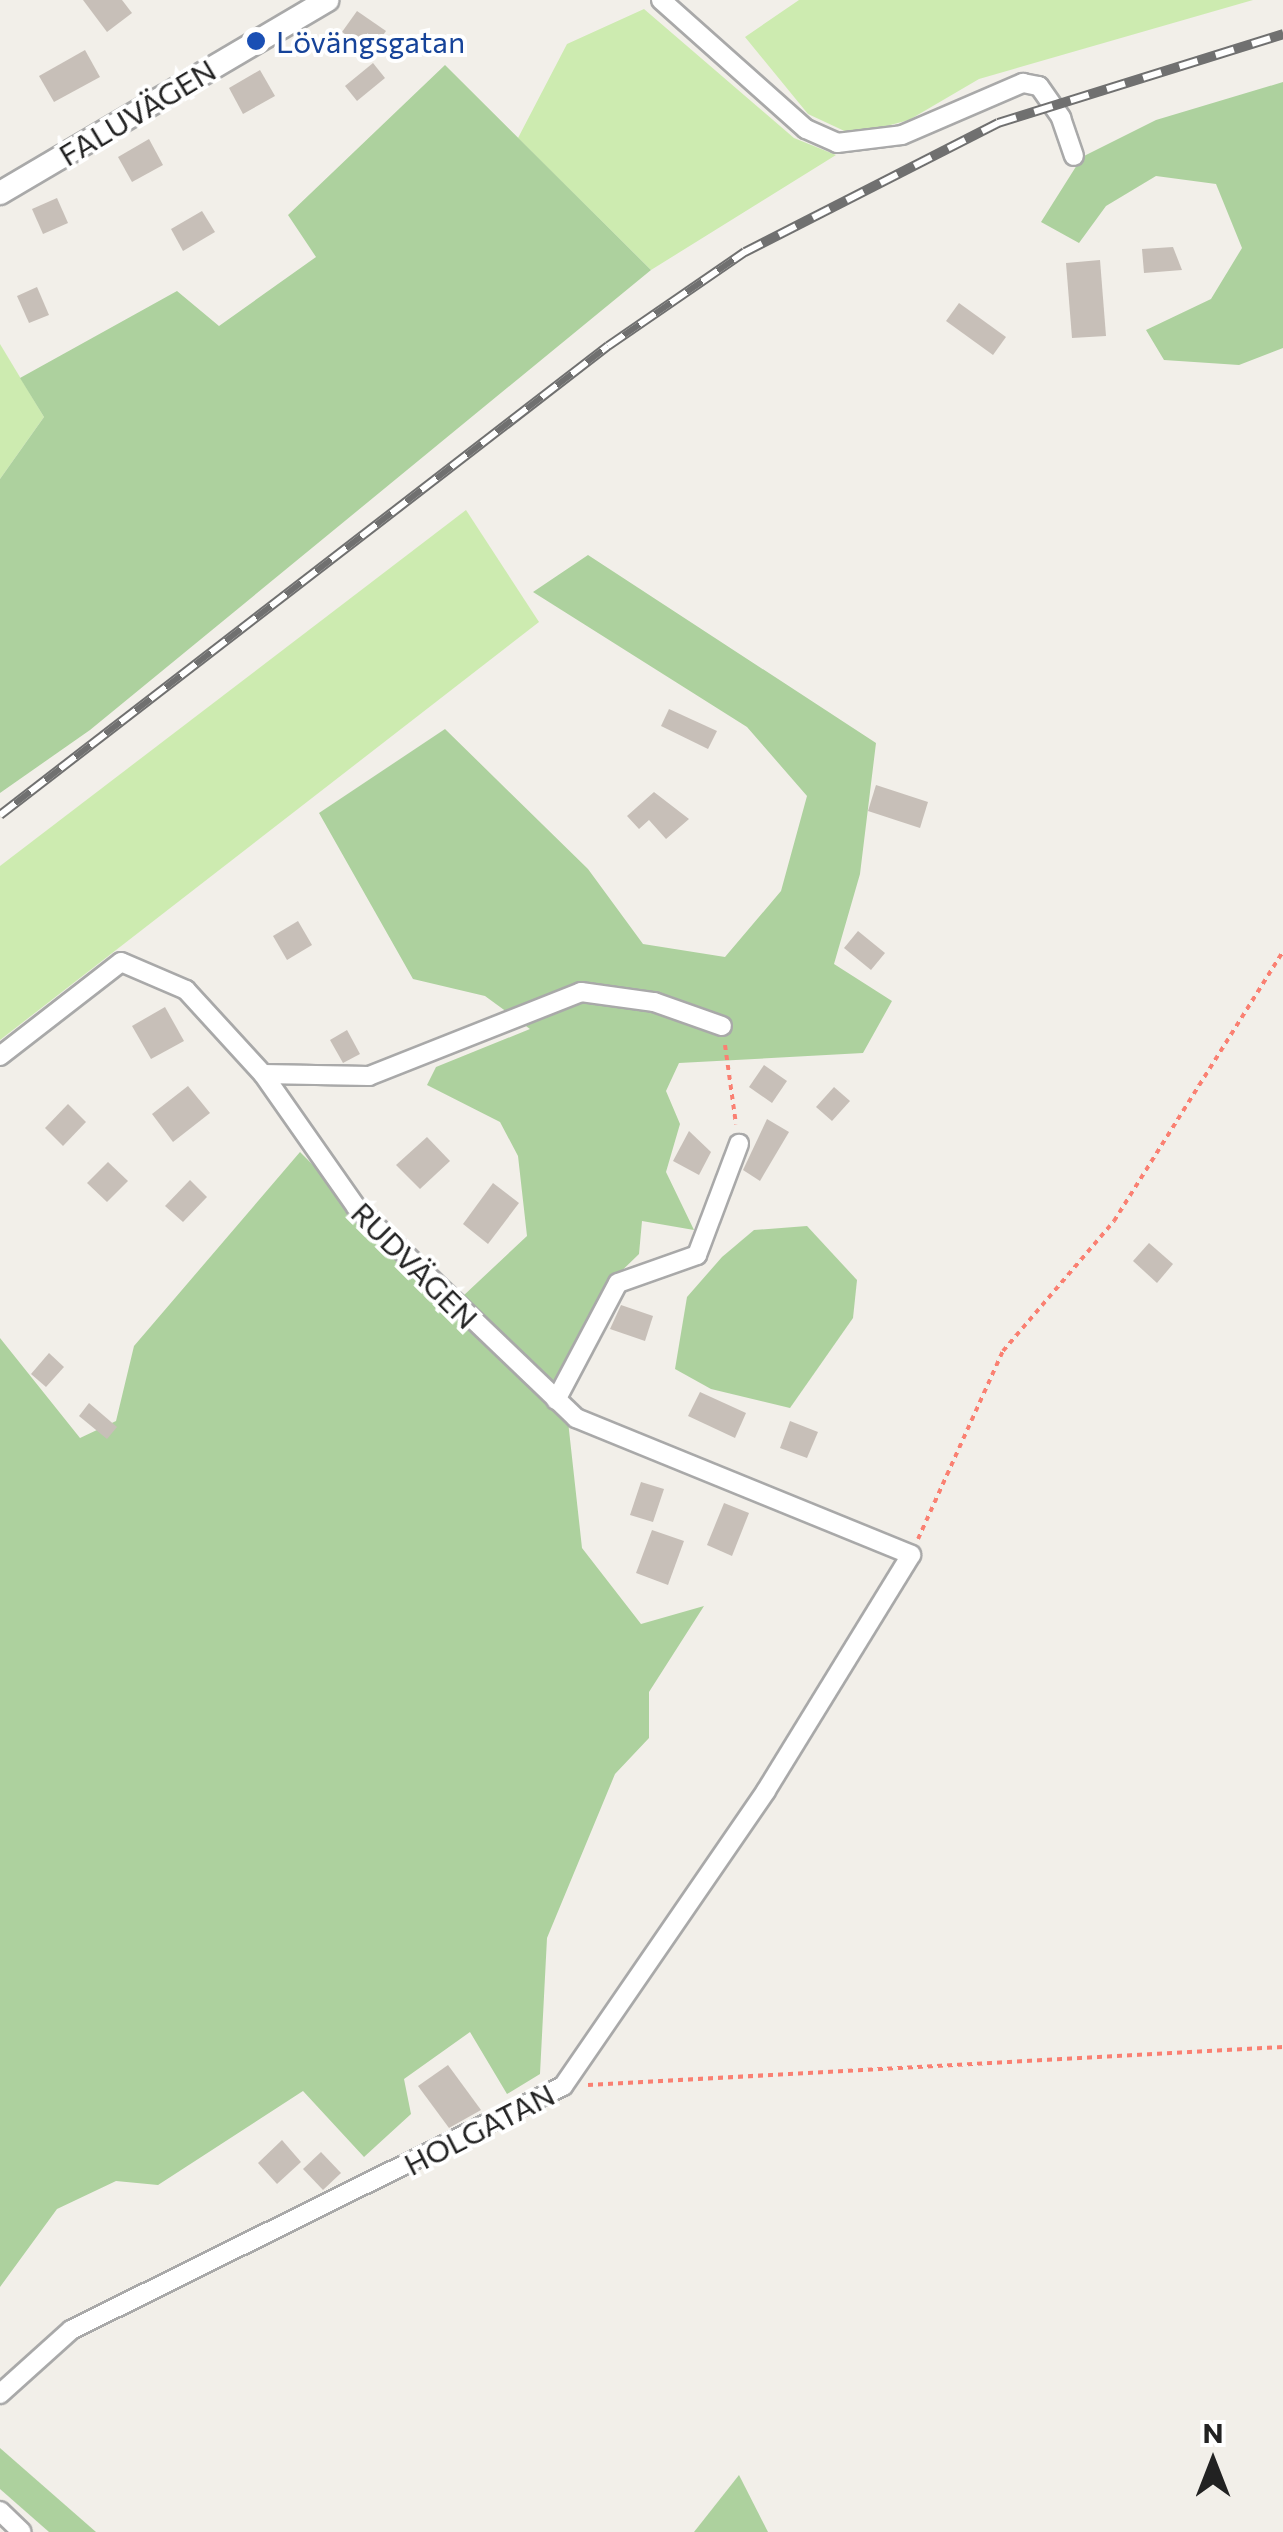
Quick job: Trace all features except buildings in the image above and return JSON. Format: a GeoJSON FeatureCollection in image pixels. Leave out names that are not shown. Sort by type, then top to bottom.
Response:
{"type":"FeatureCollection","features":[{"type":"Feature","properties":{"kind":"street","name":"FALUVÄGEN"},"geometry":{"type":"LineString","coordinates":[[0,194],[327,0]]}},
{"type":"Feature","properties":{"kind":"street"},"geometry":{"type":"LineString","coordinates":[[661,0],[806,129],[837,143],[884,140],[1024,83],[1039,86],[1061,118],[1074,156]]}},
{"type":"Feature","properties":{"kind":"street","name":"RUDVÄGEN"},"geometry":{"type":"LineString","coordinates":[[0,1056],[122,962],[186,990],[262,1074],[356,1206],[576,1418],[910,1554]]}},
{"type":"Feature","properties":{"kind":"street"},"geometry":{"type":"LineString","coordinates":[[262,1074],[369,1076],[581,992],[654,1002],[722,1026]]}},
{"type":"Feature","properties":{"kind":"street"},"geometry":{"type":"LineString","coordinates":[[556,1400],[618,1283],[697,1255],[739,1144]]}},
{"type":"Feature","properties":{"kind":"street","name":"HOLGATAN"},"geometry":{"type":"LineString","coordinates":[[0,2394],[71,2330],[564,2086],[766,1792],[910,1554]]}},
{"type":"Feature","properties":{"kind":"street"},"geometry":{"type":"LineString","coordinates":[[0,2511],[22,2532]]}},
{"type":"Feature","properties":{"kind":"path"},"geometry":{"type":"LineString","coordinates":[[910,1554],[1002,1352],[1114,1221],[1283,952]]}},
{"type":"Feature","properties":{"kind":"path"},"geometry":{"type":"LineString","coordinates":[[722,1026],[739,1144]]}},
{"type":"Feature","properties":{"kind":"path"},"geometry":{"type":"LineString","coordinates":[[564,2086],[1283,2047]]}},
{"type":"Feature","properties":{"kind":"green space"},"geometry":{"type":"Polygon","coordinates":[[[799,0],[1253,0],[979,79],[909,120],[853,135],[808,114],[745,37],[799,0]]]}},
{"type":"Feature","properties":{"kind":"green space"},"geometry":{"type":"Polygon","coordinates":[[[644,9],[794,138],[836,155],[651,270],[518,138],[567,44],[644,9]]]}},
{"type":"Feature","properties":{"kind":"green space"},"geometry":{"type":"Polygon","coordinates":[[[445,65],[651,270],[90,730],[0,793],[0,479],[44,417],[20,378],[177,291],[219,326],[316,257],[288,215],[445,65]]]}},
{"type":"Feature","properties":{"kind":"green space"},"geometry":{"type":"Polygon","coordinates":[[[1283,82],[1283,348],[1239,365],[1164,360],[1146,330],[1211,299],[1242,248],[1216,184],[1156,176],[1106,206],[1079,243],[1041,222],[1082,157],[1156,120],[1283,82]]]}},
{"type":"Feature","properties":{"kind":"green space"},"geometry":{"type":"Polygon","coordinates":[[[0,344],[44,417],[0,479],[0,344]]]}},
{"type":"Feature","properties":{"kind":"green space"},"geometry":{"type":"Polygon","coordinates":[[[466,510],[539,622],[0,1040],[0,866],[466,510]]]}},
{"type":"Feature","properties":{"kind":"green space"},"geometry":{"type":"Polygon","coordinates":[[[588,555],[876,743],[860,874],[834,964],[892,1001],[863,1053],[679,1063],[666,1091],[680,1124],[666,1172],[694,1230],[642,1221],[639,1254],[604,1288],[554,1388],[462,1297],[527,1236],[518,1156],[500,1122],[427,1085],[436,1067],[530,1029],[485,996],[413,979],[319,813],[445,729],[588,869],[643,944],[725,957],[781,891],[807,796],[747,727],[533,592],[588,555]]]}},
{"type":"Feature","properties":{"kind":"green space"},"geometry":{"type":"Polygon","coordinates":[[[300,1152],[568,1421],[582,1548],[641,1624],[704,1606],[649,1692],[649,1738],[615,1774],[547,1938],[540,2074],[507,2094],[470,2032],[404,2079],[411,2114],[364,2157],[303,2091],[158,2185],[116,2181],[57,2209],[0,2287],[0,1338],[80,1438],[116,1421],[134,1346],[300,1152]]]}},
{"type":"Feature","properties":{"kind":"green space"},"geometry":{"type":"Polygon","coordinates":[[[807,1226],[857,1280],[853,1318],[790,1408],[711,1389],[675,1369],[687,1297],[722,1257],[754,1230],[807,1226]]]}},
{"type":"Feature","properties":{"kind":"green space"},"geometry":{"type":"Polygon","coordinates":[[[0,2448],[96,2532],[49,2532],[0,2489],[0,2448]]]}},
{"type":"Feature","properties":{"kind":"green space"},"geometry":{"type":"Polygon","coordinates":[[[739,2475],[768,2532],[694,2532],[739,2475]]]}},
{"type":"Feature","properties":{"kind":"railway"},"geometry":{"type":"LineString","coordinates":[[0,815],[608,346],[745,252],[998,123],[1283,34]]}},
{"type":"Feature","properties":{"kind":"place","name":"Lövängsgatan"},"geometry":{"type":"Point","coordinates":[256,41]}}]}
